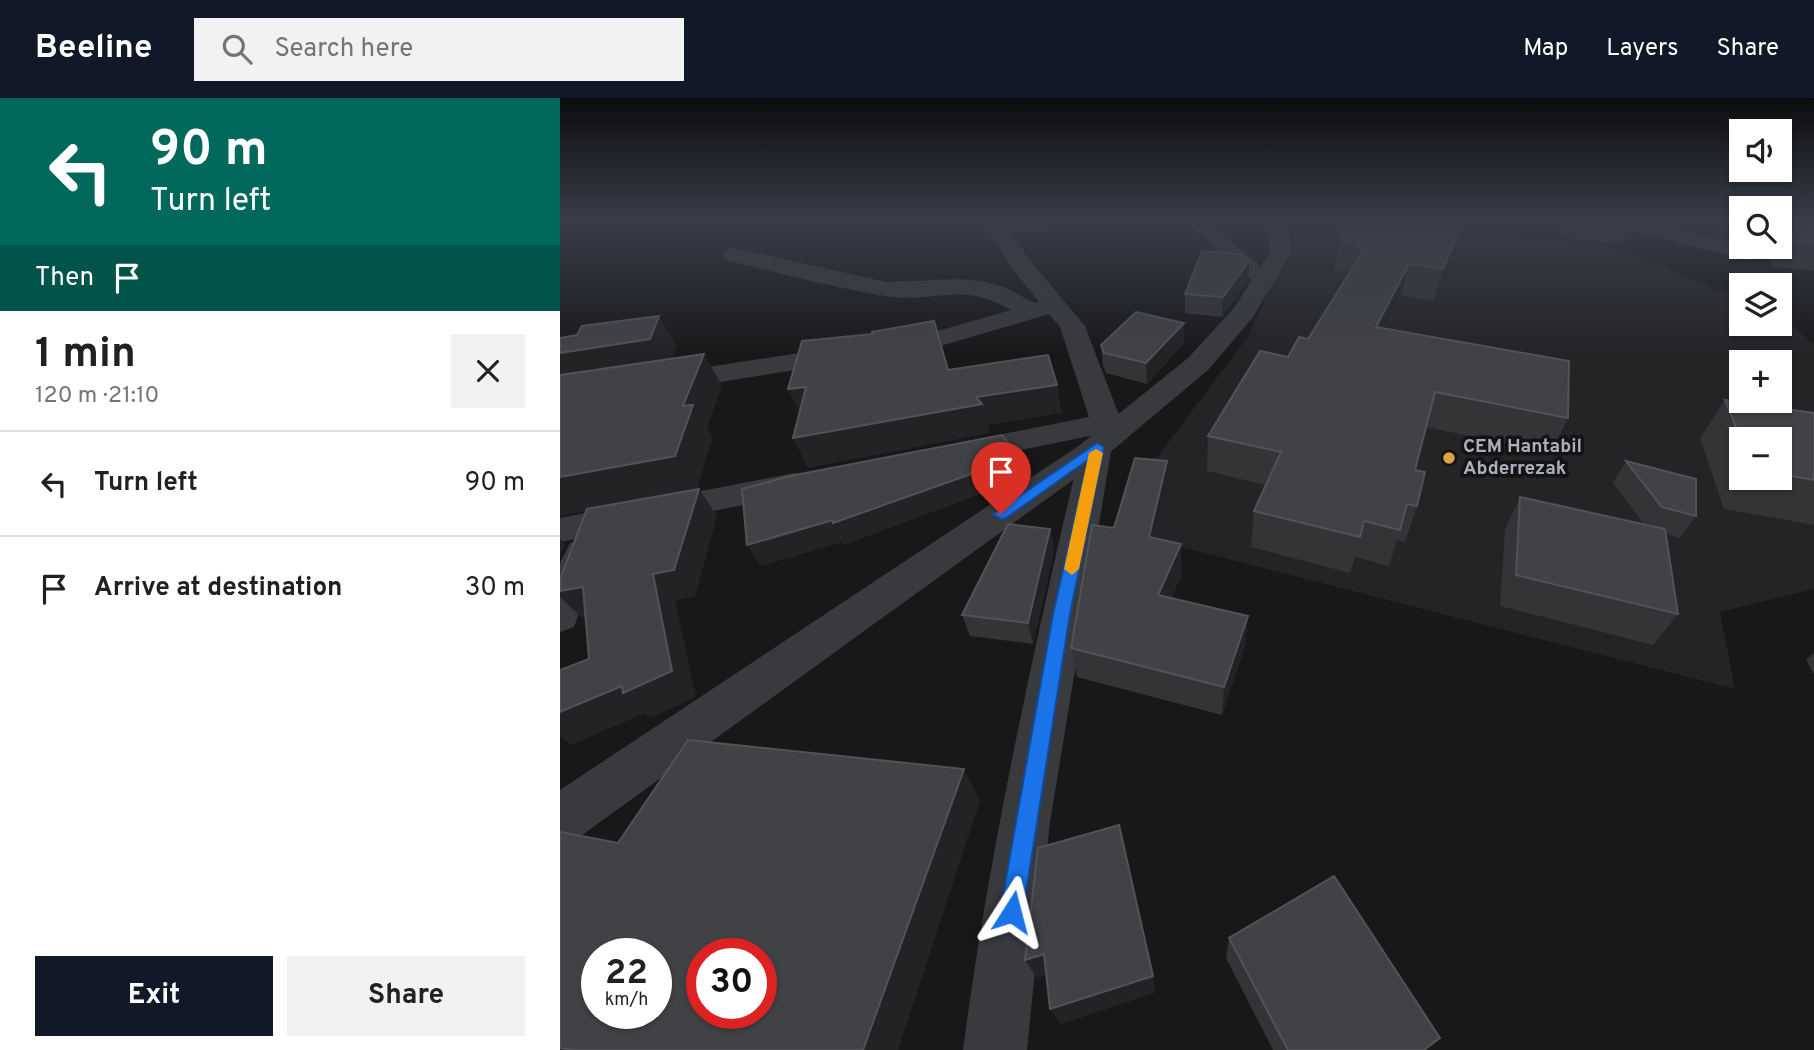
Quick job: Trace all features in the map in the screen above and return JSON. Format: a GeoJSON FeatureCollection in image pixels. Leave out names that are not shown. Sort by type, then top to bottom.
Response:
{"type":"FeatureCollection","features":[{"type":"Feature","properties":{"kind":"street"},"geometry":{"type":"LineString","coordinates":[[782,266],[887,289],[907,291],[964,286],[985,288],[1044,309],[1072,326],[1105,435],[1062,614],[1003,967],[995,1050]]}},
{"type":"Feature","properties":{"kind":"street"},"geometry":{"type":"LineString","coordinates":[[1021,266],[1044,309]]}},
{"type":"Feature","properties":{"kind":"street"},"geometry":{"type":"LineString","coordinates":[[1249,266],[1264,279]]}},
{"type":"Feature","properties":{"kind":"street"},"geometry":{"type":"LineString","coordinates":[[560,820],[1105,435],[1198,364],[1244,312],[1272,266]]}},
{"type":"Feature","properties":{"kind":"street"},"geometry":{"type":"LineString","coordinates":[[560,399],[937,338],[1044,309]]}},
{"type":"Feature","properties":{"kind":"street"},"geometry":{"type":"LineString","coordinates":[[931,458],[1105,435]]}},
{"type":"Feature","properties":{"kind":"street"},"geometry":{"type":"LineString","coordinates":[[560,616],[577,527],[823,479]]}},
{"type":"Feature","properties":{"kind":"shaded area","name":"CEM Hantabil Abderrezak"},"geometry":{"type":"Polygon","coordinates":[[[1280,266],[1661,266],[1729,295],[1729,336],[1792,336],[1792,326],[1814,344],[1814,589],[1720,612],[1735,689],[1142,537],[1135,487],[1249,335],[1280,266]]]}},
{"type":"Feature","properties":{"kind":"building"},"geometry":{"type":"Polygon","coordinates":[[[1196,266],[1245,266],[1223,297],[1185,294],[1196,266]]]}},
{"type":"Feature","properties":{"kind":"building"},"geometry":{"type":"Polygon","coordinates":[[[1353,266],[1408,266],[1376,327],[1569,361],[1568,418],[1435,392],[1415,470],[1425,472],[1417,506],[1407,504],[1400,530],[1364,521],[1360,537],[1254,511],[1281,452],[1208,436],[1260,351],[1288,357],[1299,337],[1308,339],[1353,266]]]}},
{"type":"Feature","properties":{"kind":"building"},"geometry":{"type":"Polygon","coordinates":[[[1136,312],[1184,323],[1146,363],[1104,353],[1101,345],[1136,312]]]}},
{"type":"Feature","properties":{"kind":"building"},"geometry":{"type":"Polygon","coordinates":[[[659,316],[650,339],[560,353],[560,338],[577,335],[582,326],[659,316]]]}},
{"type":"Feature","properties":{"kind":"building"},"geometry":{"type":"Polygon","coordinates":[[[934,321],[948,370],[1048,355],[1057,385],[976,397],[982,404],[793,438],[806,387],[788,389],[802,341],[873,334],[872,332],[934,321]]]}},
{"type":"Feature","properties":{"kind":"building"},"geometry":{"type":"Polygon","coordinates":[[[704,354],[683,406],[693,405],[675,456],[560,477],[560,375],[704,354]]]}},
{"type":"Feature","properties":{"kind":"building"},"geometry":{"type":"Polygon","coordinates":[[[1792,410],[1814,413],[1814,480],[1792,476],[1792,427],[1736,427],[1730,413],[1792,413],[1792,410]]]}},
{"type":"Feature","properties":{"kind":"building"},"geometry":{"type":"Polygon","coordinates":[[[1002,435],[1019,457],[833,523],[833,520],[747,545],[742,489],[790,476],[1002,435]]]}},
{"type":"Feature","properties":{"kind":"building"},"geometry":{"type":"Polygon","coordinates":[[[1135,458],[1167,461],[1149,537],[1181,544],[1158,595],[1248,616],[1224,687],[1071,648],[1092,525],[1114,528],[1135,458]]]}},
{"type":"Feature","properties":{"kind":"building"},"geometry":{"type":"Polygon","coordinates":[[[1626,461],[1696,479],[1696,516],[1662,507],[1626,461]]]}},
{"type":"Feature","properties":{"kind":"building"},"geometry":{"type":"Polygon","coordinates":[[[699,489],[674,570],[653,574],[672,671],[623,693],[622,686],[560,712],[560,670],[589,659],[583,587],[560,591],[560,579],[587,509],[699,489]]]}},
{"type":"Feature","properties":{"kind":"building"},"geometry":{"type":"Polygon","coordinates":[[[1520,497],[1665,529],[1678,614],[1516,575],[1520,497]]]}},
{"type":"Feature","properties":{"kind":"building"},"geometry":{"type":"Polygon","coordinates":[[[1008,524],[1050,529],[1028,623],[962,615],[1008,524]]]}},
{"type":"Feature","properties":{"kind":"building"},"geometry":{"type":"Polygon","coordinates":[[[688,740],[964,769],[863,1050],[560,1048],[560,832],[618,843],[688,740]]]}},
{"type":"Feature","properties":{"kind":"building"},"geometry":{"type":"Polygon","coordinates":[[[1119,825],[1153,976],[1050,1009],[1044,954],[1025,960],[1038,848],[1119,825]]]}},
{"type":"Feature","properties":{"kind":"building"},"geometry":{"type":"Polygon","coordinates":[[[1334,876],[1440,1038],[1424,1050],[1288,1050],[1229,938],[1334,876]]]}},
{"type":"Feature","properties":{"kind":"slow traffic"},"geometry":{"type":"LineString","coordinates":[[1072,569],[1096,453]]}},
{"type":"Feature","properties":{"kind":"place","name":"CEM Hantabil Abderrezak"},"geometry":{"type":"Point","coordinates":[1449,458]}},
{"type":"Feature","properties":{"kind":"route"},"geometry":{"type":"LineString","coordinates":[[1001,514],[1097,447],[1062,614],[1012,912]]}}]}
